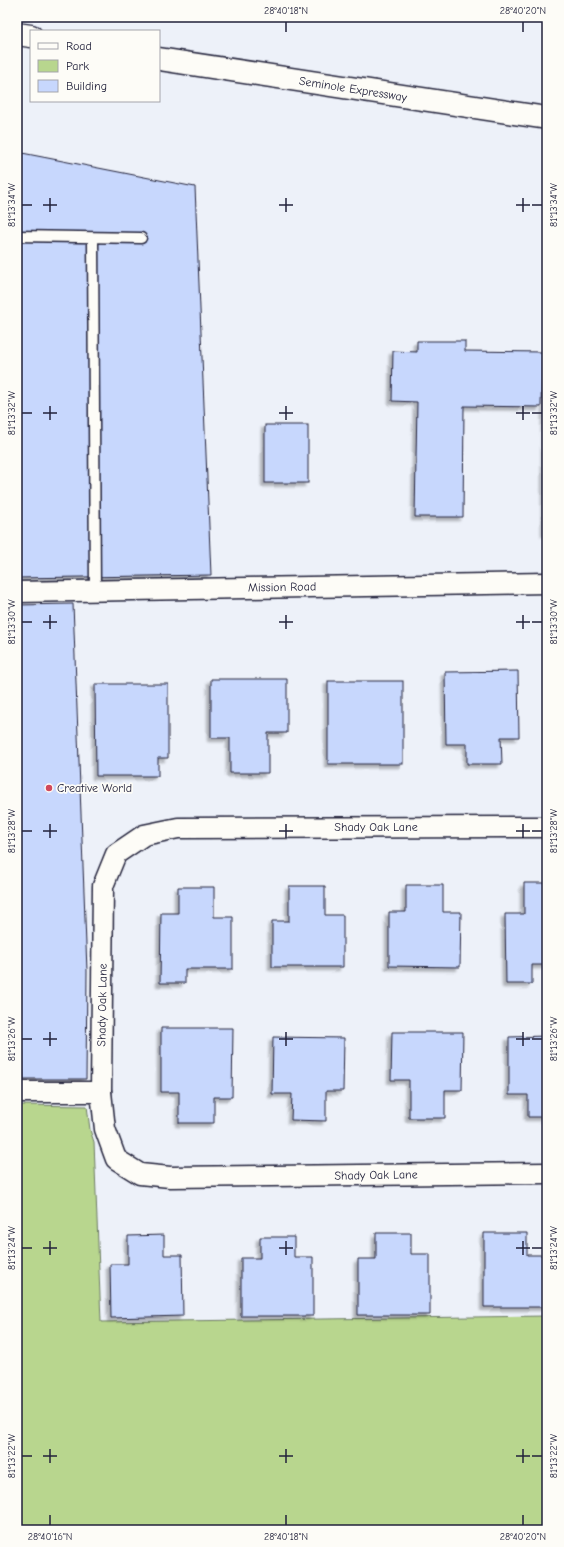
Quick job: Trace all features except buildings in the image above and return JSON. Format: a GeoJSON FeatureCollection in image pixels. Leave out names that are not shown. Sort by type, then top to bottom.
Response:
{"type":"FeatureCollection","features":[{"type":"Feature","properties":{"kind":"highway"},"geometry":{"type":"LineString","coordinates":[[17,34],[30,36]]}},
{"type":"Feature","properties":{"kind":"highway","name":"Seminole Expressway"},"geometry":{"type":"LineString","coordinates":[[160,59],[547,118]]}},
{"type":"Feature","properties":{"kind":"street","name":"Mission Road"},"geometry":{"type":"LineString","coordinates":[[17,592],[547,583]]}},
{"type":"Feature","properties":{"kind":"street","name":"Shady Oak Lane"},"geometry":{"type":"LineString","coordinates":[[547,827],[178,828],[144,835],[116,854],[103,886],[101,1092],[105,1129],[116,1159],[140,1174],[170,1177],[547,1173]]}},
{"type":"Feature","properties":{"kind":"street"},"geometry":{"type":"LineString","coordinates":[[17,1092],[101,1092]]}},
{"type":"Feature","properties":{"kind":"lane"},"geometry":{"type":"LineString","coordinates":[[17,236],[141,238]]}},
{"type":"Feature","properties":{"kind":"lane"},"geometry":{"type":"LineString","coordinates":[[94,238],[95,590]]}},
{"type":"Feature","properties":{"kind":"lane"},"geometry":{"type":"LineString","coordinates":[[17,1052],[17,1092]]}},
{"type":"Feature","properties":{"kind":"green space"},"geometry":{"type":"Polygon","coordinates":[[[17,1105],[87,1106],[90,1130],[94,1142],[101,1322],[547,1316],[547,1530],[17,1530],[17,1105]]]}},
{"type":"Feature","properties":{"kind":"place","name":"Creative World"},"geometry":{"type":"Point","coordinates":[49,788]}}]}
